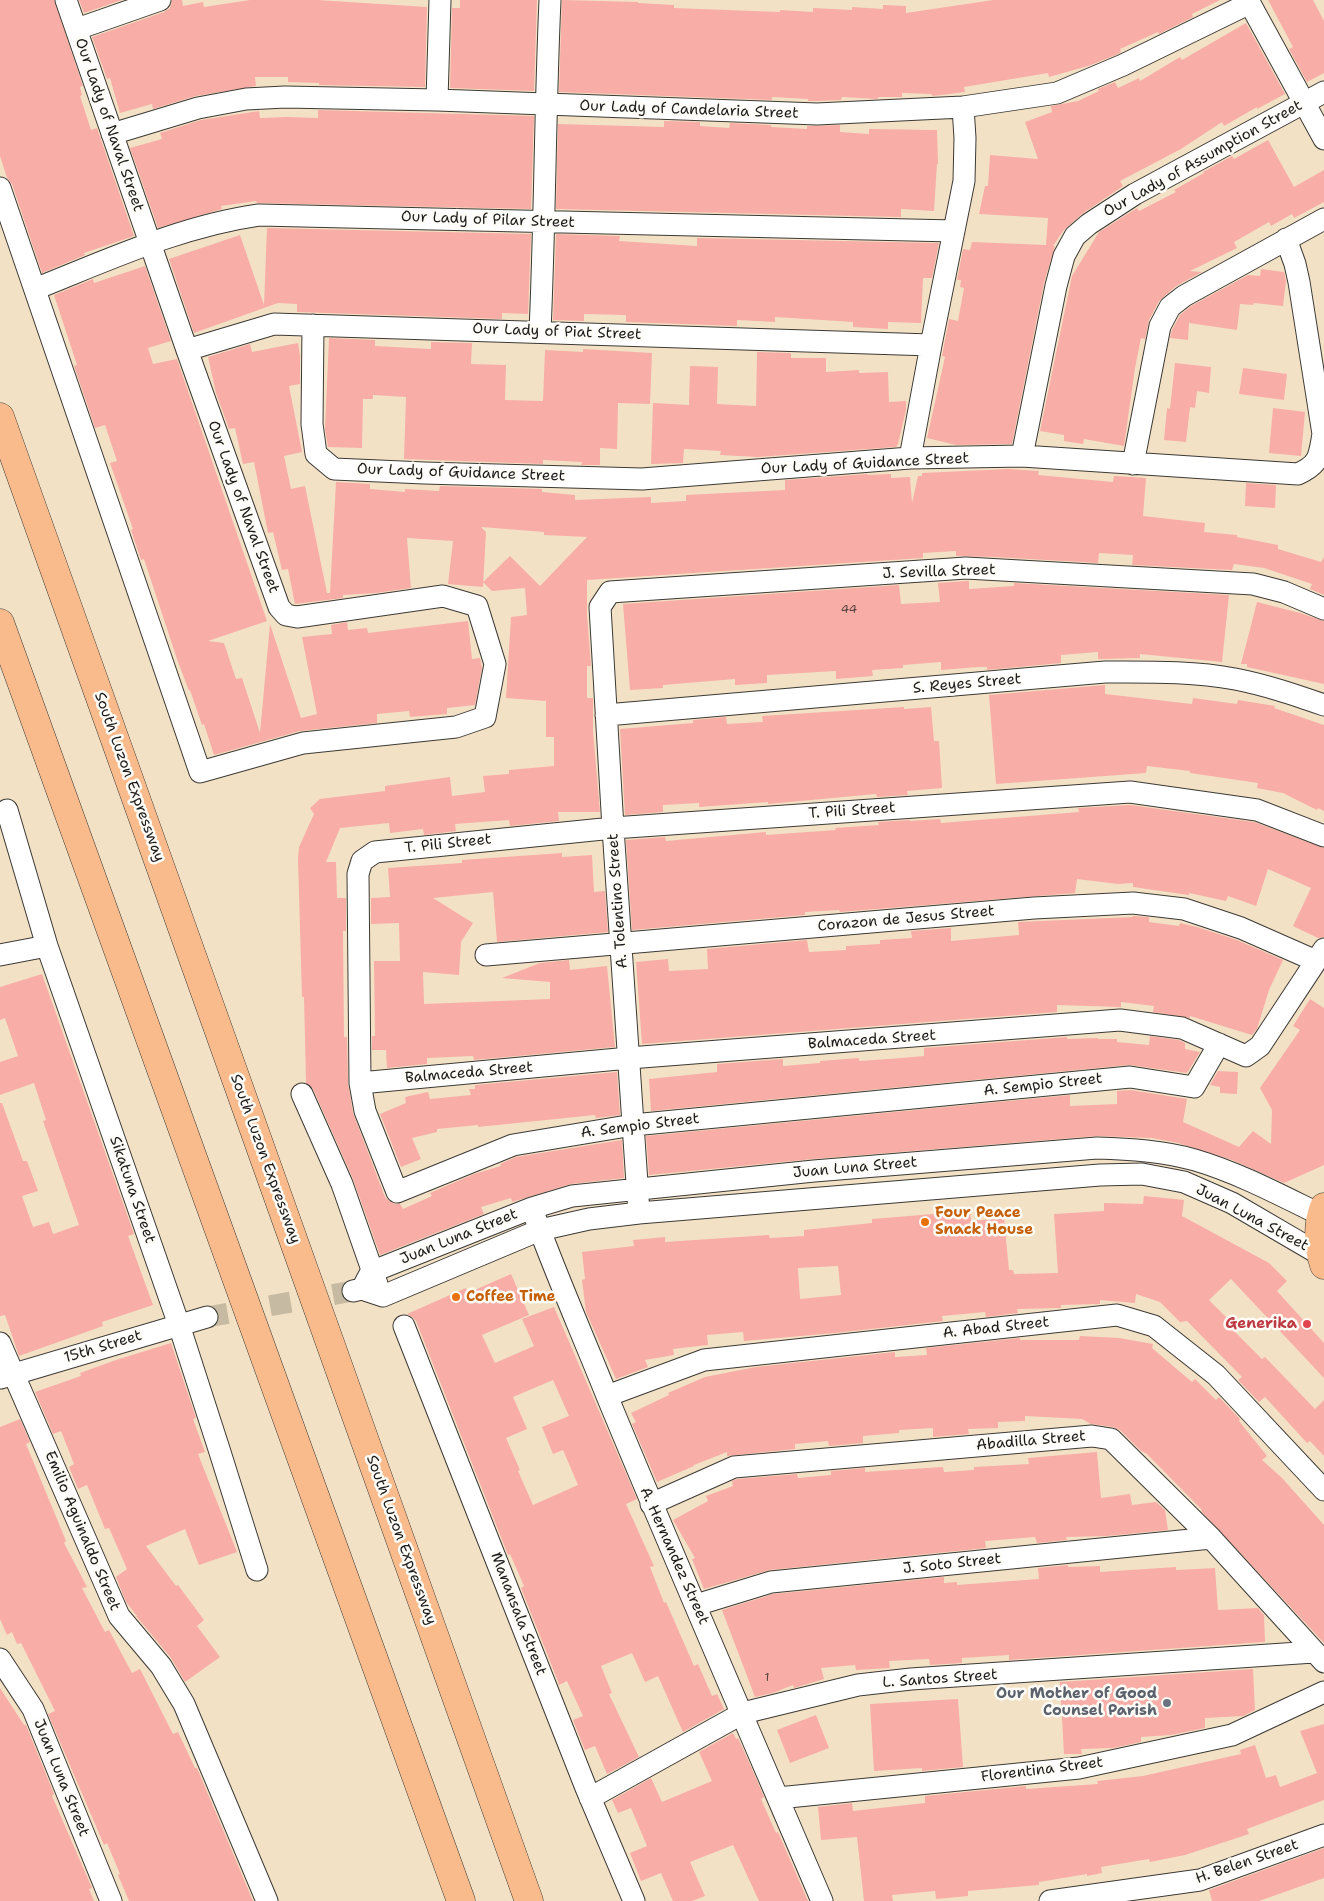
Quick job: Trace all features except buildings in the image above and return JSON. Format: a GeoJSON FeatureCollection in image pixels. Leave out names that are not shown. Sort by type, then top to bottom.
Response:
{"type":"FeatureCollection","features":[{"type":"Feature","properties":{"kind":"main road","name":"South Luzon Expressway"},"geometry":{"type":"LineString","coordinates":[[0,417],[529,1901]]}},
{"type":"Feature","properties":{"kind":"main road"},"geometry":{"type":"LineString","coordinates":[[0,623],[461,1901]]}},
{"type":"Feature","properties":{"kind":"main road","name":"Juan Luna Street"},"geometry":{"type":"LineString","coordinates":[[1322,1260],[1319,1234],[1323,1211]]}},
{"type":"Feature","properties":{"kind":"street","name":"Our Lady of Naval Street"},"geometry":{"type":"LineString","coordinates":[[35,289],[200,772],[303,743],[456,727],[486,717],[495,664],[477,606],[443,596],[297,618],[286,615],[279,606],[187,350],[66,0]]}},
{"type":"Feature","properties":{"kind":"street"},"geometry":{"type":"LineString","coordinates":[[76,29],[160,0]]}},
{"type":"Feature","properties":{"kind":"street"},"geometry":{"type":"LineString","coordinates":[[437,100],[440,0]]}},
{"type":"Feature","properties":{"kind":"street"},"geometry":{"type":"LineString","coordinates":[[540,331],[544,222],[545,105],[550,0]]}},
{"type":"Feature","properties":{"kind":"street"},"geometry":{"type":"LineString","coordinates":[[1249,2],[1324,139]]}},
{"type":"Feature","properties":{"kind":"street","name":"Our Lady of Candelaria Street"},"geometry":{"type":"LineString","coordinates":[[112,134],[198,108],[246,99],[285,97],[437,100],[817,114],[962,107],[1057,93],[1123,64],[1249,2]]}},
{"type":"Feature","properties":{"kind":"street","name":"Our Lady of Assumption Street"},"geometry":{"type":"LineString","coordinates":[[1022,456],[1056,286],[1064,256],[1075,236],[1089,224],[1135,194],[1324,92]]}},
{"type":"Feature","properties":{"kind":"street"},"geometry":{"type":"LineString","coordinates":[[910,458],[930,345],[964,181],[965,138],[962,107]]}},
{"type":"Feature","properties":{"kind":"street"},"geometry":{"type":"LineString","coordinates":[[0,188],[35,289]]}},
{"type":"Feature","properties":{"kind":"street","name":"Our Lady of Pilar Street"},"geometry":{"type":"LineString","coordinates":[[35,289],[150,243],[228,219],[259,215],[954,231]]}},
{"type":"Feature","properties":{"kind":"street"},"geometry":{"type":"LineString","coordinates":[[1133,464],[1160,326],[1170,307],[1184,296],[1324,219]]}},
{"type":"Feature","properties":{"kind":"street","name":"Our Lady of Guidance Street"},"geometry":{"type":"LineString","coordinates":[[313,325],[312,424],[316,454],[334,469],[642,478],[910,458],[1022,456],[1298,474],[1312,468],[1319,454],[1323,434],[1299,282],[1286,239]]}},
{"type":"Feature","properties":{"kind":"street","name":"Our Lady of Piat Street"},"geometry":{"type":"LineString","coordinates":[[187,350],[274,324],[540,331],[930,345]]}},
{"type":"Feature","properties":{"kind":"street","name":"J. Sevilla Street"},"geometry":{"type":"LineString","coordinates":[[610,592],[966,568],[1253,584],[1284,592],[1324,610]]}},
{"type":"Feature","properties":{"kind":"street","name":"A. Tolentino Street"},"geometry":{"type":"LineString","coordinates":[[610,592],[600,607],[612,828],[639,1213]]}},
{"type":"Feature","properties":{"kind":"street","name":"S. Reyes Street"},"geometry":{"type":"LineString","coordinates":[[606,715],[1105,672],[1181,673],[1233,679],[1269,687],[1324,705]]}},
{"type":"Feature","properties":{"kind":"street","name":"T. Pili Street"},"geometry":{"type":"LineString","coordinates":[[375,852],[612,828],[1130,792],[1257,810],[1324,836]]}},
{"type":"Feature","properties":{"kind":"street","name":"Sikatuna Street"},"geometry":{"type":"LineString","coordinates":[[7,810],[47,946],[179,1325],[220,1449],[256,1570]]}},
{"type":"Feature","properties":{"kind":"street","name":"A. Sempio Street"},"geometry":{"type":"LineString","coordinates":[[375,852],[362,861],[358,874],[360,1084],[365,1111],[397,1192],[513,1145],[633,1125],[1130,1077],[1194,1087],[1219,1044]]}},
{"type":"Feature","properties":{"kind":"street","name":"Corazon de Jesus Street"},"geometry":{"type":"LineString","coordinates":[[486,954],[1034,908],[1133,903],[1184,909],[1320,955]]}},
{"type":"Feature","properties":{"kind":"street"},"geometry":{"type":"LineString","coordinates":[[0,955],[47,946]]}},
{"type":"Feature","properties":{"kind":"street","name":"Balmaceda Street"},"geometry":{"type":"LineString","coordinates":[[360,1084],[629,1058],[1120,1020],[1182,1028],[1246,1056],[1260,1046],[1320,955]]}},
{"type":"Feature","properties":{"kind":"street"},"geometry":{"type":"LineString","coordinates":[[302,1094],[342,1184],[362,1284]]}},
{"type":"Feature","properties":{"kind":"street","name":"Juan Luna Street"},"geometry":{"type":"LineString","coordinates":[[362,1284],[532,1208],[572,1196],[814,1171],[1087,1148],[1142,1150],[1194,1160],[1240,1176],[1323,1211]]}},
{"type":"Feature","properties":{"kind":"street"},"geometry":{"type":"LineString","coordinates":[[1142,1150],[1142,1174]]}},
{"type":"Feature","properties":{"kind":"street","name":"Juan Luna Street"},"geometry":{"type":"LineString","coordinates":[[362,1284],[383,1296],[540,1230],[589,1220],[639,1213],[1100,1174],[1142,1174],[1184,1182],[1232,1203],[1322,1260]]}},
{"type":"Feature","properties":{"kind":"street","name":"A. Hernandez Street"},"geometry":{"type":"LineString","coordinates":[[532,1208],[651,1504],[743,1713],[822,1901]]}},
{"type":"Feature","properties":{"kind":"street","name":"A. Abad Street"},"geometry":{"type":"LineString","coordinates":[[607,1396],[704,1360],[1117,1315],[1154,1326],[1216,1375],[1324,1490]]}},
{"type":"Feature","properties":{"kind":"street","name":"15th Street"},"geometry":{"type":"LineString","coordinates":[[7,1376],[207,1317]]}},
{"type":"Feature","properties":{"kind":"street","name":"Manansala Street"},"geometry":{"type":"LineString","coordinates":[[404,1326],[590,1798],[634,1901]]}},
{"type":"Feature","properties":{"kind":"street","name":"Emilio Aguinaldo Street"},"geometry":{"type":"LineString","coordinates":[[0,1343],[7,1376],[119,1616],[161,1666],[184,1704],[267,1901]]}},
{"type":"Feature","properties":{"kind":"street","name":"Abadilla Street"},"geometry":{"type":"LineString","coordinates":[[651,1504],[734,1467],[1092,1436],[1111,1439],[1211,1538],[1319,1657]]}},
{"type":"Feature","properties":{"kind":"street","name":"J. Soto Street"},"geometry":{"type":"LineString","coordinates":[[696,1605],[771,1582],[1211,1538]]}},
{"type":"Feature","properties":{"kind":"street","name":"L. Santos Street"},"geometry":{"type":"LineString","coordinates":[[590,1798],[743,1713],[858,1685],[911,1679],[1319,1657]]}},
{"type":"Feature","properties":{"kind":"street","name":"Juan Luna Street"},"geometry":{"type":"LineString","coordinates":[[0,1660],[33,1709],[111,1901]]}},
{"type":"Feature","properties":{"kind":"street","name":"Florentina Street"},"geometry":{"type":"LineString","coordinates":[[778,1798],[1079,1768],[1232,1735],[1324,1692]]}},
{"type":"Feature","properties":{"kind":"street","name":"H. Belen Street"},"geometry":{"type":"LineString","coordinates":[[1050,1901],[1200,1880],[1324,1835]]}},
{"type":"Feature","properties":{"kind":"tunnel"},"geometry":{"type":"LineString","coordinates":[[207,1317],[353,1291]]}},
{"type":"Feature","properties":{"kind":"place","name":"Four Peace Snack House"},"geometry":{"type":"Point","coordinates":[925,1222]}},
{"type":"Feature","properties":{"kind":"place","name":"Coffee Time"},"geometry":{"type":"Point","coordinates":[456,1297]}},
{"type":"Feature","properties":{"kind":"place","name":"Generika"},"geometry":{"type":"Point","coordinates":[1307,1324]}},
{"type":"Feature","properties":{"kind":"place","name":"Our Mother of Good Counsel Parish"},"geometry":{"type":"Point","coordinates":[1167,1703]}}]}
